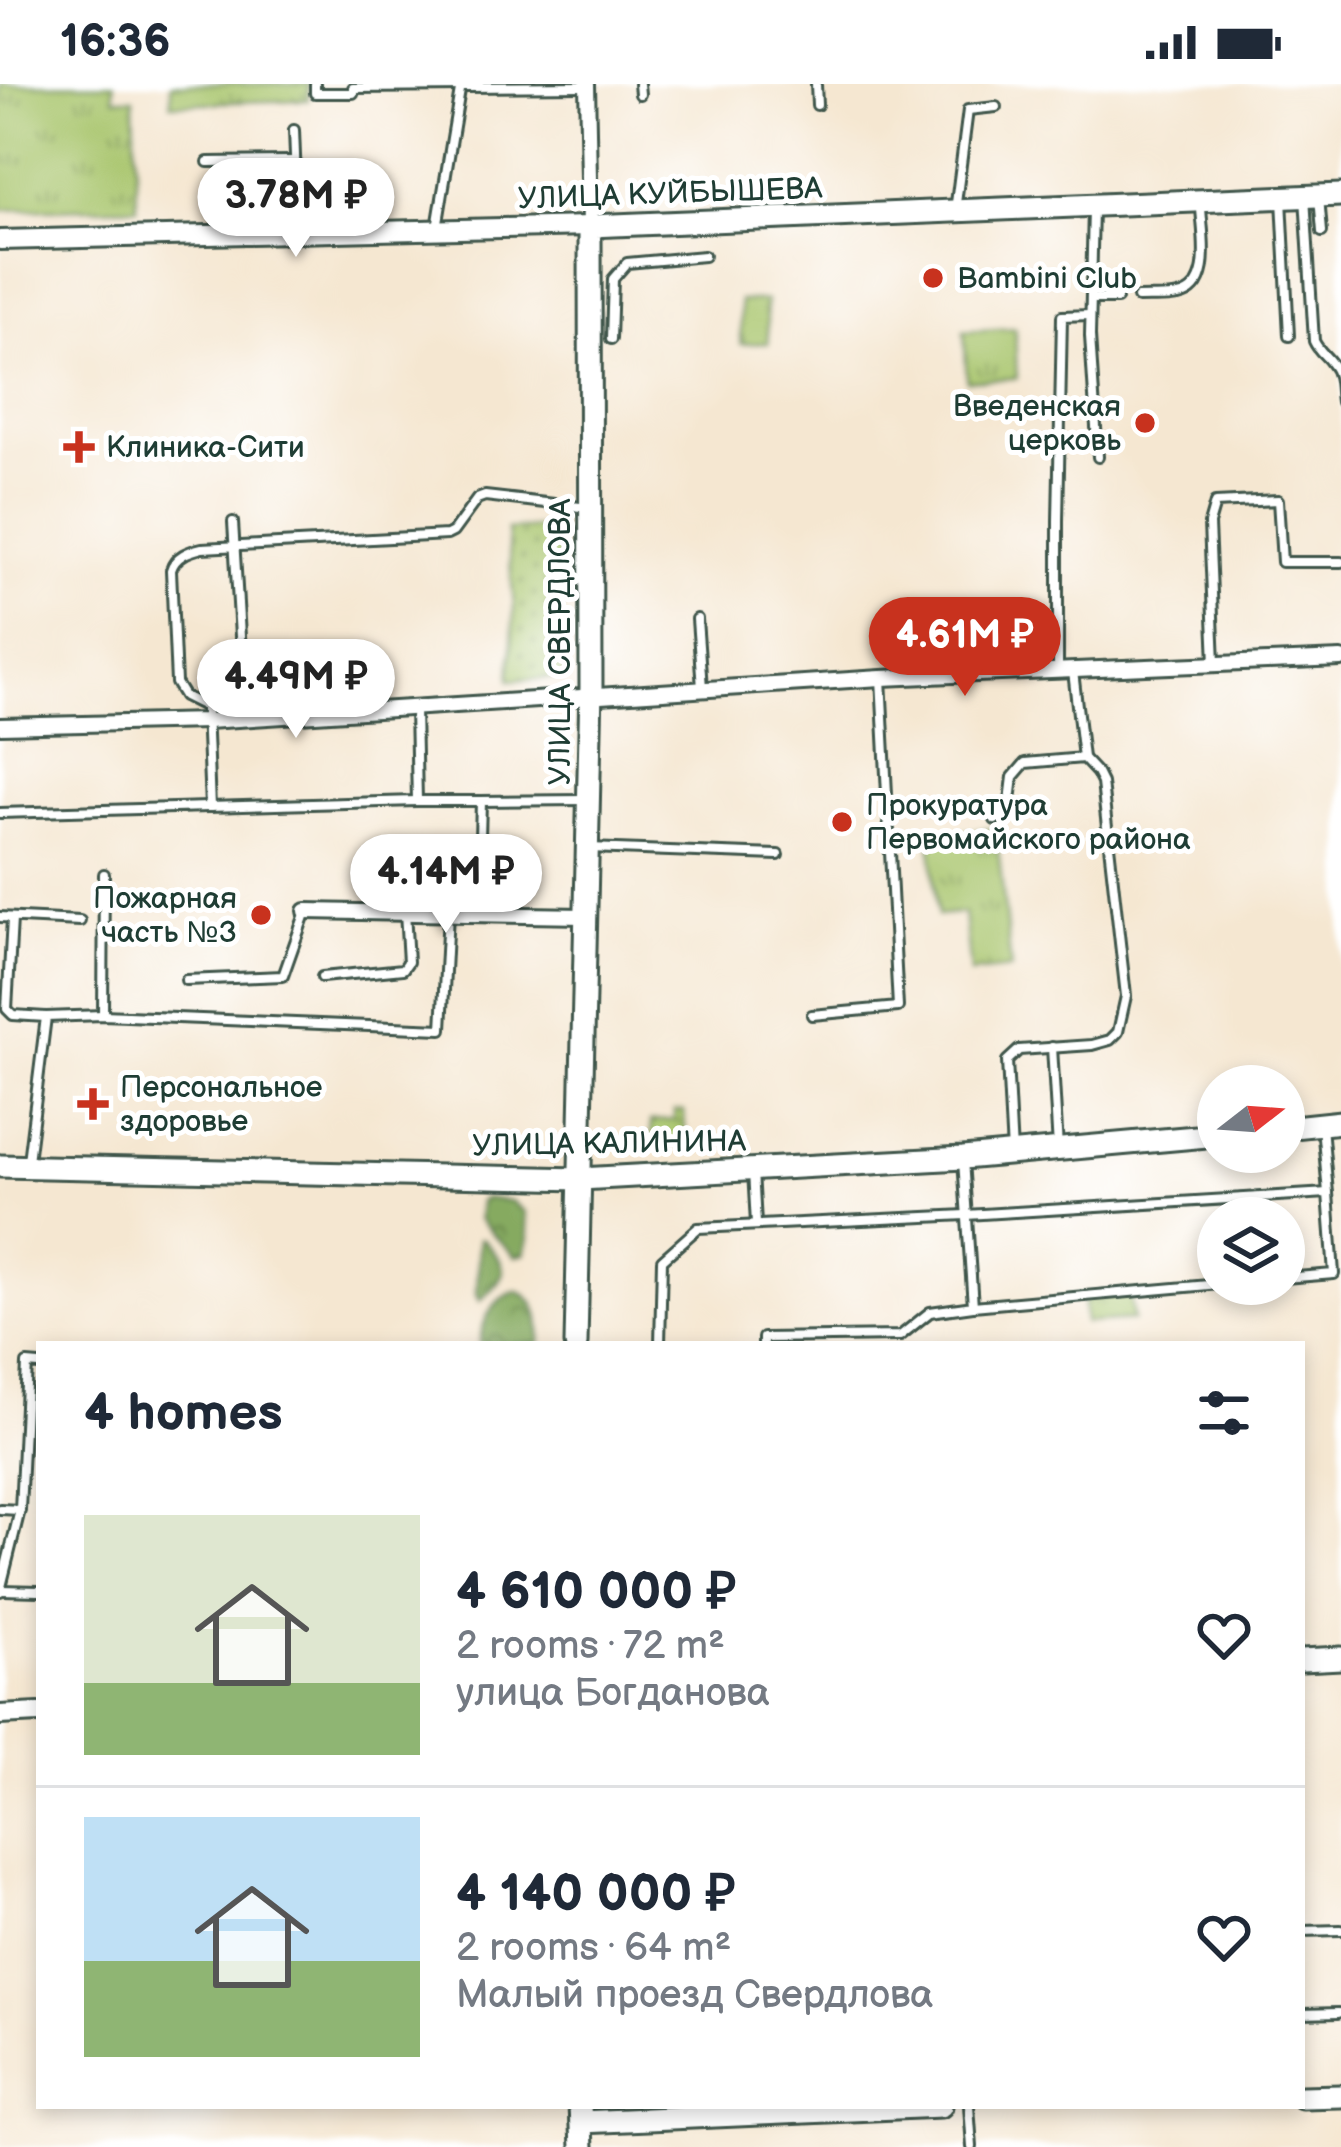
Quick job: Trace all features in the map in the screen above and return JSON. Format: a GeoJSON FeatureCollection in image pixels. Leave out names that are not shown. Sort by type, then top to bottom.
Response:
{"type":"FeatureCollection","features":[{"type":"Feature","properties":{"kind":"main road","name":"УЛИЦА КУЙБЫШЕВА"},"geometry":{"type":"LineString","coordinates":[[0,240],[590,226],[1312,196]]}},
{"type":"Feature","properties":{"kind":"main road","name":"УЛИЦА СВЕРДЛОВА"},"geometry":{"type":"LineString","coordinates":[[576,1341],[591,696],[590,226]]}},
{"type":"Feature","properties":{"kind":"main road","name":"УЛИЦА КАЛИНИНА"},"geometry":{"type":"LineString","coordinates":[[0,1166],[580,1179],[963,1158],[1197,1137]]}},
{"type":"Feature","properties":{"kind":"main road"},"geometry":{"type":"LineString","coordinates":[[1305,1660],[1341,1658]]}},
{"type":"Feature","properties":{"kind":"main road"},"geometry":{"type":"LineString","coordinates":[[0,1715],[36,1713]]}},
{"type":"Feature","properties":{"kind":"main road"},"geometry":{"type":"LineString","coordinates":[[1305,2097],[1341,2096]]}},
{"type":"Feature","properties":{"kind":"main road"},"geometry":{"type":"LineString","coordinates":[[582,2147],[580,2114],[821,2109]]}},
{"type":"Feature","properties":{"kind":"street","name":"УЛИЦА СВЕРДЛОВА"},"geometry":{"type":"LineString","coordinates":[[587,85],[590,226]]}},
{"type":"Feature","properties":{"kind":"street"},"geometry":{"type":"LineString","coordinates":[[0,726],[207,714],[245,719],[881,678],[1341,659]]}},
{"type":"Feature","properties":{"kind":"street"},"geometry":{"type":"LineString","coordinates":[[307,911],[586,916]]}},
{"type":"Feature","properties":{"kind":"lane"},"geometry":{"type":"LineString","coordinates":[[315,84],[315,93],[353,93],[353,86],[587,85]]}},
{"type":"Feature","properties":{"kind":"lane"},"geometry":{"type":"LineString","coordinates":[[816,84],[817,105]]}},
{"type":"Feature","properties":{"kind":"lane"},"geometry":{"type":"LineString","coordinates":[[437,230],[461,86]]}},
{"type":"Feature","properties":{"kind":"lane"},"geometry":{"type":"LineString","coordinates":[[954,212],[968,110],[996,107]]}},
{"type":"Feature","properties":{"kind":"lane"},"geometry":{"type":"LineString","coordinates":[[587,114],[604,113]]}},
{"type":"Feature","properties":{"kind":"lane"},"geometry":{"type":"LineString","coordinates":[[294,130],[298,233]]}},
{"type":"Feature","properties":{"kind":"lane"},"geometry":{"type":"LineString","coordinates":[[208,162],[295,161]]}},
{"type":"Feature","properties":{"kind":"lane"},"geometry":{"type":"LineString","coordinates":[[1312,196],[1322,232]]}},
{"type":"Feature","properties":{"kind":"lane"},"geometry":{"type":"LineString","coordinates":[[1289,336],[1312,196]]}},
{"type":"Feature","properties":{"kind":"lane"},"geometry":{"type":"LineString","coordinates":[[1312,196],[1314,341],[1337,373],[1341,403]]}},
{"type":"Feature","properties":{"kind":"lane"},"geometry":{"type":"LineString","coordinates":[[1138,298],[1179,296],[1199,282],[1203,268],[1201,202]]}},
{"type":"Feature","properties":{"kind":"lane"},"geometry":{"type":"LineString","coordinates":[[1093,207],[1090,315],[1098,457]]}},
{"type":"Feature","properties":{"kind":"lane"},"geometry":{"type":"LineString","coordinates":[[611,339],[613,279],[623,266],[704,256]]}},
{"type":"Feature","properties":{"kind":"lane"},"geometry":{"type":"LineString","coordinates":[[1090,299],[1117,299]]}},
{"type":"Feature","properties":{"kind":"lane"},"geometry":{"type":"LineString","coordinates":[[1012,1154],[1007,1060],[1019,1050],[1110,1040],[1118,1031],[1126,1003],[1102,783],[1083,758],[1066,670],[1058,521],[1063,316],[1090,315]]}},
{"type":"Feature","properties":{"kind":"lane"},"geometry":{"type":"LineString","coordinates":[[207,714],[176,683],[171,570],[175,560],[193,550],[447,535],[477,499],[485,496],[590,508]]}},
{"type":"Feature","properties":{"kind":"lane"},"geometry":{"type":"LineString","coordinates":[[1215,664],[1209,524],[1215,503],[1278,500],[1282,562],[1341,562]]}},
{"type":"Feature","properties":{"kind":"lane"},"geometry":{"type":"LineString","coordinates":[[233,522],[245,719]]}},
{"type":"Feature","properties":{"kind":"lane"},"geometry":{"type":"LineString","coordinates":[[697,619],[702,689]]}},
{"type":"Feature","properties":{"kind":"lane"},"geometry":{"type":"LineString","coordinates":[[812,1015],[898,1006],[881,678]]}},
{"type":"Feature","properties":{"kind":"lane"},"geometry":{"type":"LineString","coordinates":[[205,686],[210,807]]}},
{"type":"Feature","properties":{"kind":"lane"},"geometry":{"type":"LineString","coordinates":[[415,709],[416,801]]}},
{"type":"Feature","properties":{"kind":"lane"},"geometry":{"type":"LineString","coordinates":[[995,820],[1010,809],[1012,777],[1020,766],[1083,758]]}},
{"type":"Feature","properties":{"kind":"lane"},"geometry":{"type":"LineString","coordinates":[[0,813],[589,800]]}},
{"type":"Feature","properties":{"kind":"lane"},"geometry":{"type":"LineString","coordinates":[[478,912],[481,801]]}},
{"type":"Feature","properties":{"kind":"lane"},"geometry":{"type":"LineString","coordinates":[[587,848],[778,855]]}},
{"type":"Feature","properties":{"kind":"lane"},"geometry":{"type":"LineString","coordinates":[[103,1015],[104,874]]}},
{"type":"Feature","properties":{"kind":"lane"},"geometry":{"type":"LineString","coordinates":[[186,980],[283,976],[307,911]]}},
{"type":"Feature","properties":{"kind":"lane"},"geometry":{"type":"LineString","coordinates":[[322,976],[403,969],[408,962],[406,912]]}},
{"type":"Feature","properties":{"kind":"lane"},"geometry":{"type":"LineString","coordinates":[[12,920],[7,1009],[13,1015],[442,1029],[448,912]]}},
{"type":"Feature","properties":{"kind":"lane"},"geometry":{"type":"LineString","coordinates":[[0,917],[80,921]]}},
{"type":"Feature","properties":{"kind":"lane"},"geometry":{"type":"LineString","coordinates":[[27,1168],[46,1017]]}},
{"type":"Feature","properties":{"kind":"lane"},"geometry":{"type":"LineString","coordinates":[[1052,1047],[1058,1150]]}},
{"type":"Feature","properties":{"kind":"lane"},"geometry":{"type":"LineString","coordinates":[[1305,1277],[1334,1274],[1328,1192],[1332,1123]]}},
{"type":"Feature","properties":{"kind":"lane"},"geometry":{"type":"LineString","coordinates":[[963,1158],[973,1306]]}},
{"type":"Feature","properties":{"kind":"lane"},"geometry":{"type":"LineString","coordinates":[[753,1170],[756,1225]]}},
{"type":"Feature","properties":{"kind":"lane"},"geometry":{"type":"LineString","coordinates":[[660,1341],[662,1260],[698,1228],[1328,1192]]}},
{"type":"Feature","properties":{"kind":"lane"},"geometry":{"type":"LineString","coordinates":[[763,1341],[900,1336],[930,1312],[1197,1286]]}},
{"type":"Feature","properties":{"kind":"lane"},"geometry":{"type":"LineString","coordinates":[[36,1365],[27,1364],[20,1510],[1,1590],[36,1592]]}},
{"type":"Feature","properties":{"kind":"lane"},"geometry":{"type":"LineString","coordinates":[[0,1509],[20,1510]]}},
{"type":"Feature","properties":{"kind":"lane"},"geometry":{"type":"LineString","coordinates":[[1305,1931],[1341,1930]]}},
{"type":"Feature","properties":{"kind":"lane"},"geometry":{"type":"LineString","coordinates":[[1305,2014],[1338,2013]]}},
{"type":"Feature","properties":{"kind":"lane"},"geometry":{"type":"LineString","coordinates":[[969,2109],[972,2147]]}},
{"type":"Feature","properties":{"kind":"green space"},"geometry":{"type":"Polygon","coordinates":[[[0,84],[114,84],[114,98],[134,98],[137,207],[0,210],[0,84]]]}},
{"type":"Feature","properties":{"kind":"green space"},"geometry":{"type":"Polygon","coordinates":[[[171,84],[309,84],[308,100],[171,104],[171,84]]]}},
{"type":"Feature","properties":{"kind":"green space"},"geometry":{"type":"Polygon","coordinates":[[[740,301],[766,301],[768,343],[741,344],[740,301]]]}},
{"type":"Feature","properties":{"kind":"green space"},"geometry":{"type":"Polygon","coordinates":[[[1015,328],[1017,378],[967,381],[964,331],[1015,328]]]}},
{"type":"Feature","properties":{"kind":"green space"},"geometry":{"type":"Polygon","coordinates":[[[559,526],[564,678],[510,680],[514,606],[507,530],[559,526]]]}},
{"type":"Feature","properties":{"kind":"green space"},"geometry":{"type":"Polygon","coordinates":[[[996,828],[1011,969],[970,973],[964,913],[938,916],[930,835],[996,828]]]}},
{"type":"Feature","properties":{"kind":"green space"},"geometry":{"type":"Polygon","coordinates":[[[674,1111],[684,1111],[686,1144],[652,1146],[651,1121],[674,1120],[674,1111]]]}},
{"type":"Feature","properties":{"kind":"green space"},"geometry":{"type":"Polygon","coordinates":[[[480,1201],[511,1201],[525,1212],[529,1238],[525,1254],[515,1256],[478,1219],[480,1201]]]}},
{"type":"Feature","properties":{"kind":"green space"},"geometry":{"type":"Polygon","coordinates":[[[479,1239],[498,1257],[503,1271],[480,1301],[477,1295],[479,1239]]]}},
{"type":"Feature","properties":{"kind":"green space"},"geometry":{"type":"Polygon","coordinates":[[[517,1291],[535,1305],[540,1341],[480,1341],[490,1311],[517,1291]]]}},
{"type":"Feature","properties":{"kind":"green space"},"geometry":{"type":"Polygon","coordinates":[[[1130,1292],[1133,1320],[1085,1323],[1083,1296],[1130,1292]]]}},
{"type":"Feature","properties":{"kind":"place","name":"Bambini Club"},"geometry":{"type":"Point","coordinates":[933,278]}},
{"type":"Feature","properties":{"kind":"place","name":"Введенская церковь"},"geometry":{"type":"Point","coordinates":[1145,423]}},
{"type":"Feature","properties":{"kind":"place","name":"Клиника-Сити"},"geometry":{"type":"Point","coordinates":[79,447]}},
{"type":"Feature","properties":{"kind":"place","name":"Прокуратура Первомайского района"},"geometry":{"type":"Point","coordinates":[842,822]}},
{"type":"Feature","properties":{"kind":"place","name":"Пожарная часть №3"},"geometry":{"type":"Point","coordinates":[261,915]}},
{"type":"Feature","properties":{"kind":"place","name":"Персональное здоровье"},"geometry":{"type":"Point","coordinates":[93,1104]}}]}
